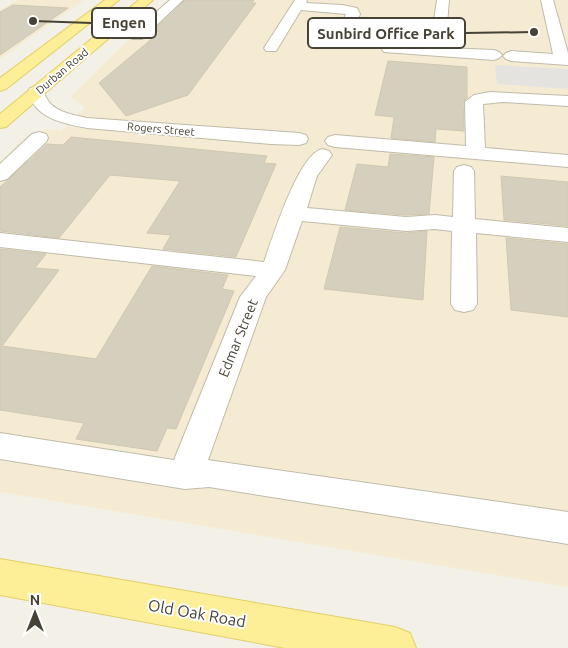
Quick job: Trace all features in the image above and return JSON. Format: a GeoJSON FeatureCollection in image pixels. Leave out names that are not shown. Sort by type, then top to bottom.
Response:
{"type":"FeatureCollection","features":[{"type":"Feature","properties":{"kind":"main road","name":"Durban Road"},"geometry":{"type":"LineString","coordinates":[[0,86],[113,0]]}},
{"type":"Feature","properties":{"kind":"main road","name":"Durban Road"},"geometry":{"type":"LineString","coordinates":[[0,122],[147,0]]}},
{"type":"Feature","properties":{"kind":"main road","name":"Old Oak Road"},"geometry":{"type":"LineString","coordinates":[[0,578],[395,648]]}},
{"type":"Feature","properties":{"kind":"street"},"geometry":{"type":"LineString","coordinates":[[137,36],[177,0]]}},
{"type":"Feature","properties":{"kind":"street"},"geometry":{"type":"LineString","coordinates":[[437,52],[443,0]]}},
{"type":"Feature","properties":{"kind":"street"},"geometry":{"type":"LineString","coordinates":[[511,56],[565,60],[547,0]]}},
{"type":"Feature","properties":{"kind":"street"},"geometry":{"type":"LineString","coordinates":[[271,48],[299,3],[352,11],[353,14],[340,45]]}},
{"type":"Feature","properties":{"kind":"street"},"geometry":{"type":"LineString","coordinates":[[389,49],[494,55]]}},
{"type":"Feature","properties":{"kind":"street","name":"Rogers Street"},"geometry":{"type":"LineString","coordinates":[[36,92],[37,99],[50,111],[60,116],[87,123],[271,138],[318,152],[395,147],[470,162],[568,161]]}},
{"type":"Feature","properties":{"kind":"street"},"geometry":{"type":"LineString","coordinates":[[464,304],[464,224],[474,102],[477,98],[494,96],[568,101]]}},
{"type":"Feature","properties":{"kind":"street"},"geometry":{"type":"LineString","coordinates":[[0,175],[38,138]]}},
{"type":"Feature","properties":{"kind":"street","name":"Edmar Street"},"geometry":{"type":"LineString","coordinates":[[186,475],[254,297],[273,270],[318,152]]}},
{"type":"Feature","properties":{"kind":"street"},"geometry":{"type":"LineString","coordinates":[[294,213],[406,224],[435,222],[464,224],[568,235]]}},
{"type":"Feature","properties":{"kind":"street"},"geometry":{"type":"LineString","coordinates":[[0,240],[273,270]]}},
{"type":"Feature","properties":{"kind":"street"},"geometry":{"type":"LineString","coordinates":[[0,446],[186,475],[208,473],[568,528]]}},
{"type":"Feature","properties":{"kind":"shaded area"},"geometry":{"type":"Polygon","coordinates":[[[17,0],[84,0],[0,59],[0,10],[17,0]]]}},
{"type":"Feature","properties":{"kind":"shaded area"},"geometry":{"type":"Polygon","coordinates":[[[169,0],[568,0],[568,587],[0,492],[0,161],[29,134],[48,129],[61,131],[85,107],[70,97],[169,0]]]}},
{"type":"Feature","properties":{"kind":"shaded area"},"geometry":{"type":"Polygon","coordinates":[[[495,65],[568,69],[568,89],[497,84],[495,65]]]}},
{"type":"Feature","properties":{"kind":"building"},"geometry":{"type":"Polygon","coordinates":[[[185,0],[254,0],[252,3],[256,3],[188,95],[126,116],[99,83],[160,32],[153,31],[185,0]]]}},
{"type":"Feature","properties":{"kind":"building"},"geometry":{"type":"Polygon","coordinates":[[[13,5],[68,8],[0,55],[0,12],[13,5]]]}},
{"type":"Feature","properties":{"kind":"building"},"geometry":{"type":"Polygon","coordinates":[[[388,61],[467,67],[467,98],[463,102],[464,131],[436,129],[435,142],[391,138],[394,117],[375,115],[388,61]]]}},
{"type":"Feature","properties":{"kind":"building"},"geometry":{"type":"Polygon","coordinates":[[[71,137],[267,156],[264,163],[276,164],[236,257],[163,249],[171,235],[147,233],[180,181],[110,175],[59,238],[0,231],[0,187],[47,144],[63,145],[71,137]]]}},
{"type":"Feature","properties":{"kind":"building"},"geometry":{"type":"Polygon","coordinates":[[[390,154],[434,157],[429,214],[406,215],[345,210],[357,164],[388,167],[390,154]]]}},
{"type":"Feature","properties":{"kind":"building"},"geometry":{"type":"Polygon","coordinates":[[[501,176],[568,182],[568,226],[504,220],[501,176]]]}},
{"type":"Feature","properties":{"kind":"building"},"geometry":{"type":"Polygon","coordinates":[[[340,227],[406,233],[427,231],[423,300],[324,289],[340,227]]]}},
{"type":"Feature","properties":{"kind":"building"},"geometry":{"type":"Polygon","coordinates":[[[506,238],[568,244],[568,317],[511,310],[506,238]]]}},
{"type":"Feature","properties":{"kind":"building"},"geometry":{"type":"Polygon","coordinates":[[[0,249],[46,254],[35,268],[59,270],[2,346],[96,359],[152,266],[228,275],[222,289],[234,291],[176,429],[167,428],[157,451],[76,439],[84,423],[0,410],[0,249]]]}},
{"type":"Feature","properties":{"kind":"place","name":"Engen"},"geometry":{"type":"Point","coordinates":[33,21]}},
{"type":"Feature","properties":{"kind":"place","name":"Sunbird Office Park"},"geometry":{"type":"Point","coordinates":[534,32]}}]}
